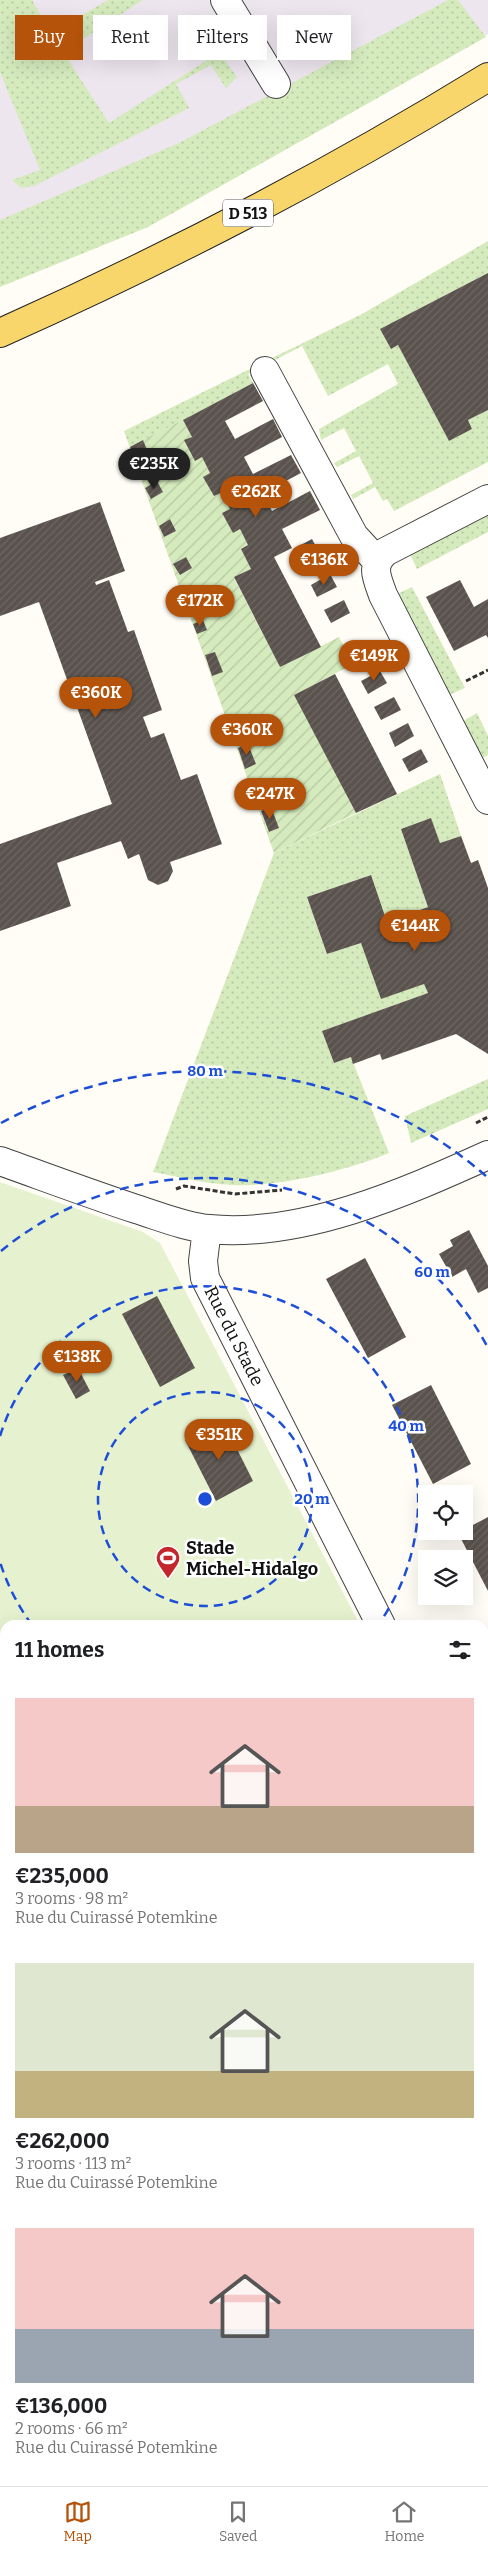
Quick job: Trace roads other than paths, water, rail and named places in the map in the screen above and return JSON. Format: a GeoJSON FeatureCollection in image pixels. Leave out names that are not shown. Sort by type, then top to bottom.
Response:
{"type":"FeatureCollection","features":[{"type":"Feature","properties":{"kind":"main road","name":"D 513"},"geometry":{"type":"LineString","coordinates":[[0,333],[109,284],[261,206],[420,119],[488,78]]}},
{"type":"Feature","properties":{"kind":"street"},"geometry":{"type":"LineString","coordinates":[[225,0],[276,84]]}},
{"type":"Feature","properties":{"kind":"street"},"geometry":{"type":"LineString","coordinates":[[265,371],[354,536],[377,561]]}},
{"type":"Feature","properties":{"kind":"street"},"geometry":{"type":"LineString","coordinates":[[488,498],[385,552],[377,561],[375,571],[383,595],[488,800]]}},
{"type":"Feature","properties":{"kind":"street"},"geometry":{"type":"LineString","coordinates":[[0,1161],[138,1209],[207,1229],[247,1231],[269,1228],[367,1205],[415,1188],[488,1155]]}},
{"type":"Feature","properties":{"kind":"street","name":"Rue du Stade"},"geometry":{"type":"LineString","coordinates":[[207,1229],[203,1261],[205,1278],[378,1620]]}},
{"type":"Feature","properties":{"kind":"place","name":"Stade Michel-Hidalgo"},"geometry":{"type":"Point","coordinates":[168,1579]}}]}
